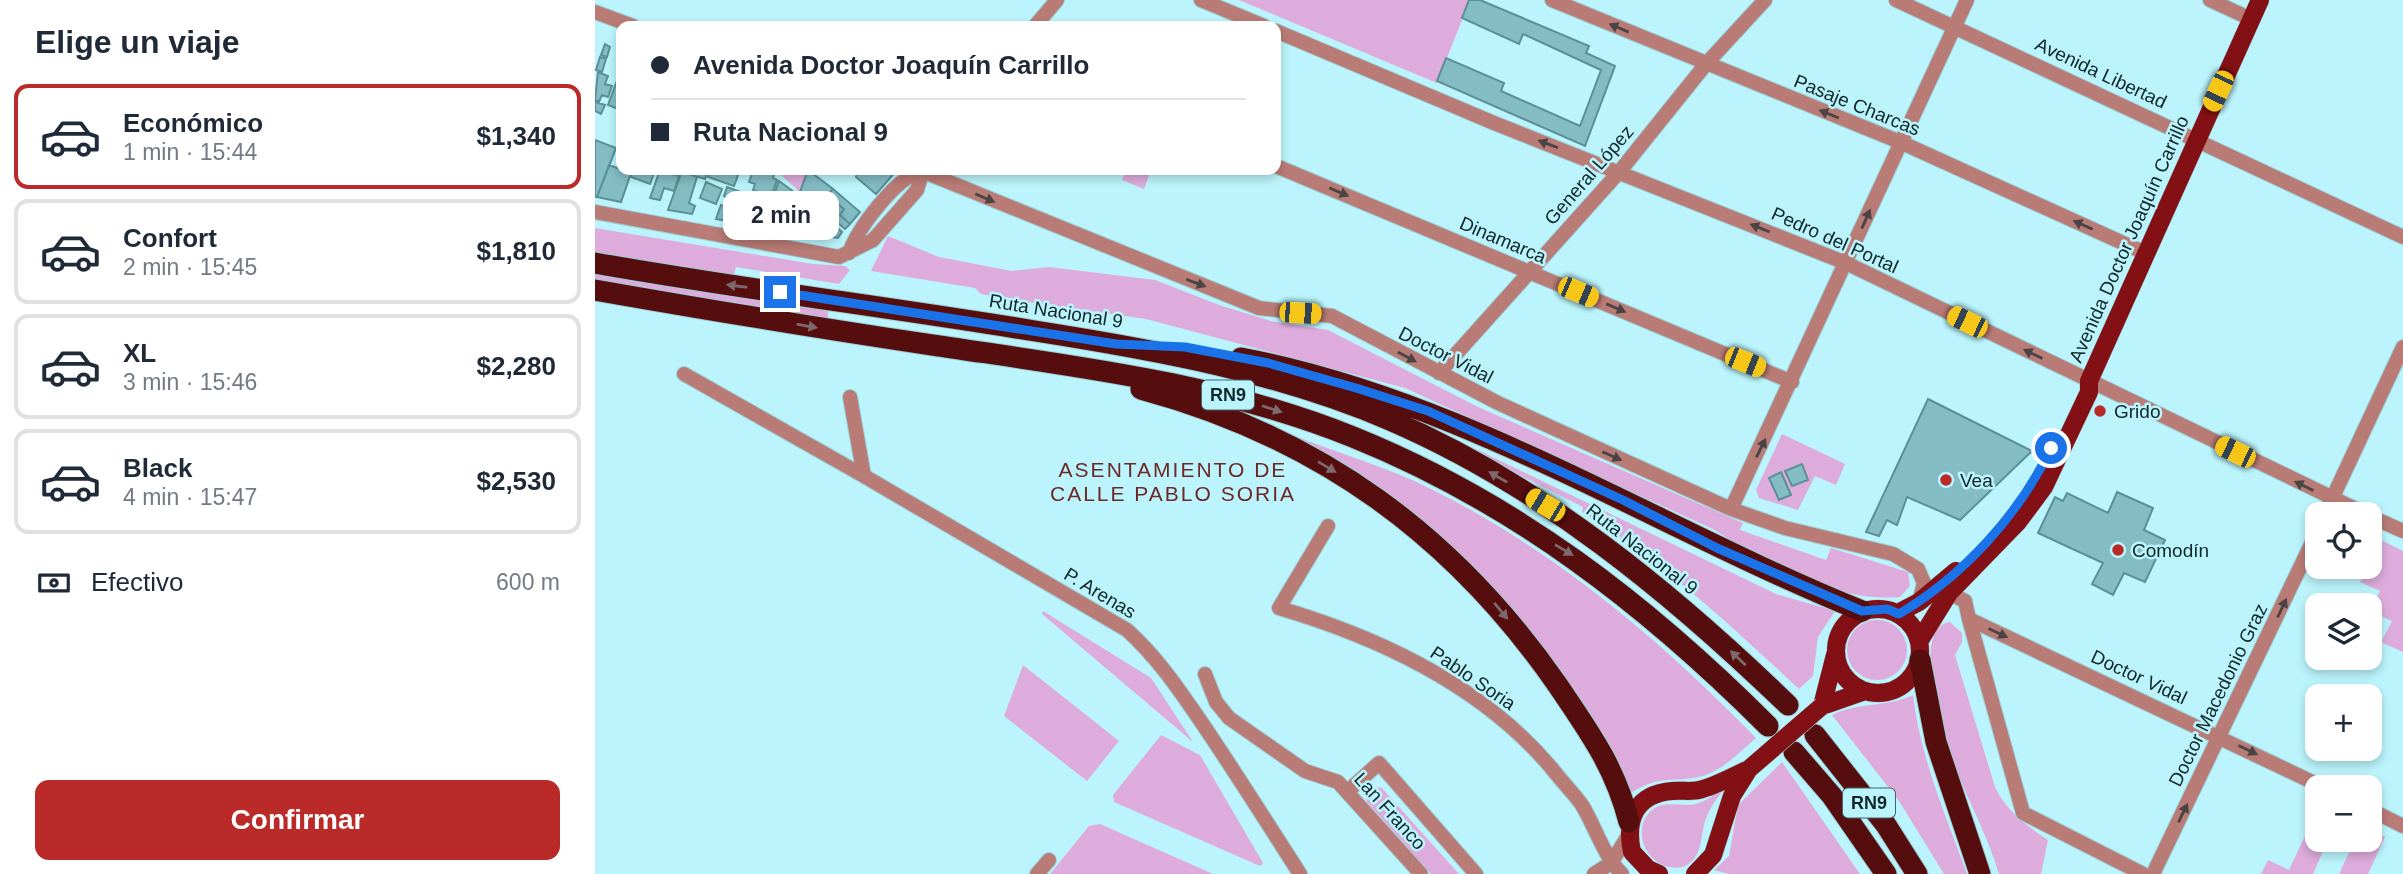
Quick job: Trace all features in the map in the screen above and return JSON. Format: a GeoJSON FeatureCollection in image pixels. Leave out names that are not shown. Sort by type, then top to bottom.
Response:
{"type":"FeatureCollection","features":[{"type":"Feature","properties":{"kind":"highway","name":"Ruta Nacional 9"},"geometry":{"type":"LineString","coordinates":[[595,263],[1116,344],[1230,367],[1389,419],[1432,439],[1545,505],[1624,561],[1677,603],[1788,705]]}},
{"type":"Feature","properties":{"kind":"highway","name":"RN9"},"geometry":{"type":"LineString","coordinates":[[595,290],[829,330],[1034,359],[1176,383],[1233,397],[1351,436],[1407,460],[1453,484],[1570,554],[1651,617],[1768,726]]}},
{"type":"Feature","properties":{"kind":"highway"},"geometry":{"type":"LineString","coordinates":[[1116,344],[1185,347],[1268,363],[1428,411],[1623,500],[1717,548],[1862,611]]}},
{"type":"Feature","properties":{"kind":"highway"},"geometry":{"type":"LineString","coordinates":[[1034,359],[1221,414],[1315,459],[1393,509],[1456,562],[1532,651],[1603,752],[1621,789],[1629,829]]}},
{"type":"Feature","properties":{"kind":"highway"},"geometry":{"type":"LineString","coordinates":[[1920,650],[1935,742],[1980,874]]}},
{"type":"Feature","properties":{"kind":"highway","name":"RN9"},"geometry":{"type":"LineString","coordinates":[[1815,735],[1886,825],[1917,874]]}},
{"type":"Feature","properties":{"kind":"highway","name":"RN9"},"geometry":{"type":"LineString","coordinates":[[1794,752],[1832,796],[1886,874]]}},
{"type":"Feature","properties":{"kind":"main road","name":"Avenida Doctor Joaquín Carrillo"},"geometry":{"type":"LineString","coordinates":[[1920,650],[1949,593],[2018,522],[2044,488],[2089,392],[2089,381],[2145,253],[2260,0]]}},
{"type":"Feature","properties":{"kind":"main road","name":"Avenida Doctor Joaquín Carrillo"},"geometry":{"type":"LineString","coordinates":[[1899,614],[1944,583],[2017,506],[2031,488],[2080,388],[2089,381]]}},
{"type":"Feature","properties":{"kind":"main road"},"geometry":{"type":"LineString","coordinates":[[1695,874],[1713,855],[1732,796],[1749,769],[1822,706],[1865,691],[1889,692],[1909,680],[1920,650],[1908,620],[1887,609],[1862,611],[1843,628],[1822,706]]}},
{"type":"Feature","properties":{"kind":"main road"},"geometry":{"type":"LineString","coordinates":[[1836,652],[1845,676],[1865,691]]}},
{"type":"Feature","properties":{"kind":"main road"},"geometry":{"type":"LineString","coordinates":[[1659,874],[1639,861],[1632,852],[1629,829],[1644,799],[1655,794],[1696,790],[1749,769]]}},
{"type":"Feature","properties":{"kind":"street"},"geometry":{"type":"LineString","coordinates":[[1039,21],[1057,0]]}},
{"type":"Feature","properties":{"kind":"street"},"geometry":{"type":"LineString","coordinates":[[1202,0],[1252,21]]}},
{"type":"Feature","properties":{"kind":"street","name":"Pasaje Charcas"},"geometry":{"type":"LineString","coordinates":[[1552,0],[1900,142],[2145,253]]}},
{"type":"Feature","properties":{"kind":"street","name":"General López"},"geometry":{"type":"LineString","coordinates":[[1439,373],[1620,171],[1706,64],[1765,0]]}},
{"type":"Feature","properties":{"kind":"street","name":"Avenida Libertad"},"geometry":{"type":"LineString","coordinates":[[1896,0],[1955,25],[2403,237]]}},
{"type":"Feature","properties":{"kind":"street"},"geometry":{"type":"LineString","coordinates":[[1731,509],[1793,382],[1900,142],[1967,0]]}},
{"type":"Feature","properties":{"kind":"street"},"geometry":{"type":"LineString","coordinates":[[2210,0],[2251,19]]}},
{"type":"Feature","properties":{"kind":"street"},"geometry":{"type":"LineString","coordinates":[[595,12],[619,21]]}},
{"type":"Feature","properties":{"kind":"street","name":"Pedro del Portal"},"geometry":{"type":"LineString","coordinates":[[1281,33],[1494,123],[1846,263],[2339,502]]}},
{"type":"Feature","properties":{"kind":"street","name":"Dinamarca"},"geometry":{"type":"LineString","coordinates":[[1281,168],[1793,382]]}},
{"type":"Feature","properties":{"kind":"street"},"geometry":{"type":"LineString","coordinates":[[595,212],[839,257],[873,240],[917,190],[921,175]]}},
{"type":"Feature","properties":{"kind":"street","name":"Doctor Vidal"},"geometry":{"type":"LineString","coordinates":[[934,175],[1259,308],[1332,316],[1542,424],[1731,509],[1785,528],[1893,554],[1918,569],[1924,583],[1919,601]]}},
{"type":"Feature","properties":{"kind":"street"},"geometry":{"type":"LineString","coordinates":[[2331,502],[2397,377],[2403,347]]}},
{"type":"Feature","properties":{"kind":"street","name":"P. Arenas"},"geometry":{"type":"LineString","coordinates":[[684,374],[1127,630],[1164,668],[1300,874]]}},
{"type":"Feature","properties":{"kind":"street"},"geometry":{"type":"LineString","coordinates":[[849,397],[864,476]]}},
{"type":"Feature","properties":{"kind":"street","name":"Pedro del Portal"},"geometry":{"type":"LineString","coordinates":[[2382,522],[2403,531]]}},
{"type":"Feature","properties":{"kind":"street","name":"Pablo Soria"},"geometry":{"type":"LineString","coordinates":[[1328,526],[1279,608],[1389,649],[1430,669],[1495,711],[1555,772],[1582,805],[1611,863],[1622,874]]}},
{"type":"Feature","properties":{"kind":"street","name":"Doctor Macedonio Graz"},"geometry":{"type":"LineString","coordinates":[[2153,874],[2305,558]]}},
{"type":"Feature","properties":{"kind":"street","name":"Doctor Vidal"},"geometry":{"type":"LineString","coordinates":[[1949,593],[1965,601],[1969,619],[2305,778]]}},
{"type":"Feature","properties":{"kind":"street"},"geometry":{"type":"LineString","coordinates":[[1969,619],[2023,813],[2143,874]]}},
{"type":"Feature","properties":{"kind":"street","name":"Lan Franco"},"geometry":{"type":"LineString","coordinates":[[1205,674],[1216,702],[1229,718],[1305,771],[1338,782],[1421,874]]}},
{"type":"Feature","properties":{"kind":"street"},"geometry":{"type":"LineString","coordinates":[[1347,792],[1379,763],[1476,874]]}},
{"type":"Feature","properties":{"kind":"street"},"geometry":{"type":"LineString","coordinates":[[2382,815],[2403,825]]}},
{"type":"Feature","properties":{"kind":"street"},"geometry":{"type":"LineString","coordinates":[[1594,874],[1611,863],[1629,829]]}},
{"type":"Feature","properties":{"kind":"street"},"geometry":{"type":"LineString","coordinates":[[1037,874],[1049,860]]}},
{"type":"Feature","properties":{"kind":"street"},"geometry":{"type":"LineString","coordinates":[[1611,863],[1628,870],[1654,874]]}},
{"type":"Feature","properties":{"kind":"shaded area"},"geometry":{"type":"Polygon","coordinates":[[[1239,0],[1470,0],[1437,83],[1239,0]]]}},
{"type":"Feature","properties":{"kind":"shaded area"},"geometry":{"type":"Polygon","coordinates":[[[781,175],[806,175],[800,192],[781,175]]]}},
{"type":"Feature","properties":{"kind":"shaded area"},"geometry":{"type":"Polygon","coordinates":[[[1124,175],[1149,175],[1144,189],[1122,180],[1124,175]]]}},
{"type":"Feature","properties":{"kind":"shaded area"},"geometry":{"type":"Polygon","coordinates":[[[595,228],[813,264],[845,266],[850,270],[839,284],[736,267],[733,277],[595,253],[595,228]]]}},
{"type":"Feature","properties":{"kind":"shaded area"},"geometry":{"type":"Polygon","coordinates":[[[888,236],[939,257],[1012,271],[1049,267],[1155,280],[1219,305],[1271,321],[1328,330],[1478,407],[1743,523],[1740,530],[1826,560],[1831,548],[1908,572],[1910,586],[1900,597],[1863,596],[1831,588],[1715,530],[1405,388],[1146,319],[981,294],[975,288],[871,271],[888,236]]]}},
{"type":"Feature","properties":{"kind":"shaded area"},"geometry":{"type":"Polygon","coordinates":[[[595,274],[828,311],[828,318],[595,281],[595,274]]]}},
{"type":"Feature","properties":{"kind":"shaded area"},"geometry":{"type":"Polygon","coordinates":[[[1443,433],[1776,594],[1835,611],[1818,637],[1813,676],[1799,689],[1695,595],[1641,552],[1582,512],[1583,507],[1454,442],[1443,433]]]}},
{"type":"Feature","properties":{"kind":"shaded area"},"geometry":{"type":"Polygon","coordinates":[[[1782,434],[1845,464],[1836,485],[1815,476],[1798,510],[1759,498],[1756,490],[1782,434]]]}},
{"type":"Feature","properties":{"kind":"shaded area"},"geometry":{"type":"Polygon","coordinates":[[[1292,435],[1414,481],[1476,513],[1520,540],[1563,569],[1644,632],[1756,738],[1731,760],[1710,773],[1650,783],[1629,794],[1562,679],[1352,472],[1292,435]]]}},
{"type":"Feature","properties":{"kind":"shaded area"},"geometry":{"type":"Polygon","coordinates":[[[2382,540],[2403,551],[2403,652],[2382,642],[2392,621],[2382,616],[2382,593],[2360,582],[2362,579],[2382,579],[2382,540]]]}},
{"type":"Feature","properties":{"kind":"shaded area"},"geometry":{"type":"Polygon","coordinates":[[[1043,611],[1151,678],[1193,742],[1042,614],[1043,611]]]}},
{"type":"Feature","properties":{"kind":"shaded area"},"geometry":{"type":"Polygon","coordinates":[[[1871,620],[1883,620],[1899,628],[1905,638],[1905,662],[1899,672],[1883,680],[1871,680],[1855,672],[1847,656],[1847,644],[1855,628],[1871,620]]]}},
{"type":"Feature","properties":{"kind":"shaded area"},"geometry":{"type":"Polygon","coordinates":[[[1950,622],[1962,633],[1962,642],[1955,655],[1995,787],[2011,811],[2048,840],[2041,874],[1999,874],[1957,773],[1941,728],[1930,655],[1939,627],[1950,622]]]}},
{"type":"Feature","properties":{"kind":"shaded area"},"geometry":{"type":"Polygon","coordinates":[[[1023,665],[1119,741],[1087,781],[1004,716],[1023,665]]]}},
{"type":"Feature","properties":{"kind":"shaded area"},"geometry":{"type":"Polygon","coordinates":[[[1913,695],[1921,741],[1967,874],[1944,874],[1899,801],[1832,715],[1913,695]]]}},
{"type":"Feature","properties":{"kind":"shaded area"},"geometry":{"type":"Polygon","coordinates":[[[1161,735],[1200,755],[1263,863],[1260,866],[1114,802],[1113,795],[1161,735]]]}},
{"type":"Feature","properties":{"kind":"shaded area"},"geometry":{"type":"Polygon","coordinates":[[[1782,762],[1860,874],[1729,874],[1714,870],[1729,856],[1738,805],[1782,762]]]}},
{"type":"Feature","properties":{"kind":"shaded area"},"geometry":{"type":"Polygon","coordinates":[[[1376,787],[1382,788],[1459,874],[1431,874],[1367,802],[1366,796],[1376,787]]]}},
{"type":"Feature","properties":{"kind":"shaded area"},"geometry":{"type":"Polygon","coordinates":[[[1724,789],[1709,812],[1698,852],[1690,863],[1683,867],[1671,867],[1660,864],[1652,857],[1645,848],[1642,828],[1645,818],[1653,809],[1668,804],[1699,803],[1724,789]]]}},
{"type":"Feature","properties":{"kind":"shaded area"},"geometry":{"type":"Polygon","coordinates":[[[1100,824],[1213,874],[1050,874],[1089,826],[1100,824]]]}},
{"type":"Feature","properties":{"kind":"shaded area"},"geometry":{"type":"Polygon","coordinates":[[[2305,836],[2305,852],[2323,852],[2313,874],[2261,874],[2268,860],[2289,870],[2305,836]]]}},
{"type":"Feature","properties":{"kind":"shaded area"},"geometry":{"type":"Polygon","coordinates":[[[2349,852],[2378,852],[2368,874],[2339,874],[2349,852]]]}},
{"type":"Feature","properties":{"kind":"building"},"geometry":{"type":"Polygon","coordinates":[[[1469,0],[1480,0],[1589,46],[1586,53],[1615,66],[1585,146],[1437,81],[1446,58],[1504,83],[1501,91],[1580,126],[1601,70],[1523,34],[1519,44],[1462,18],[1469,0]]]}},
{"type":"Feature","properties":{"kind":"building"},"geometry":{"type":"Polygon","coordinates":[[[605,44],[610,47],[607,57],[601,55],[605,44]]]}},
{"type":"Feature","properties":{"kind":"building"},"geometry":{"type":"Polygon","coordinates":[[[600,57],[606,59],[602,72],[596,70],[600,57]]]}},
{"type":"Feature","properties":{"kind":"building"},"geometry":{"type":"Polygon","coordinates":[[[598,72],[608,76],[605,84],[612,86],[608,97],[602,95],[599,102],[595,100],[598,72]]]}},
{"type":"Feature","properties":{"kind":"building"},"geometry":{"type":"Polygon","coordinates":[[[616,83],[616,108],[608,105],[616,83]]]}},
{"type":"Feature","properties":{"kind":"building"},"geometry":{"type":"Polygon","coordinates":[[[595,102],[605,105],[601,114],[595,111],[595,102]]]}},
{"type":"Feature","properties":{"kind":"building"},"geometry":{"type":"Polygon","coordinates":[[[595,140],[616,148],[597,197],[595,197],[595,140]]]}},
{"type":"Feature","properties":{"kind":"building"},"geometry":{"type":"Polygon","coordinates":[[[609,165],[616,168],[616,175],[630,175],[621,202],[597,197],[609,165]]]}},
{"type":"Feature","properties":{"kind":"building"},"geometry":{"type":"Polygon","coordinates":[[[632,175],[653,175],[650,184],[631,177],[632,175]]]}},
{"type":"Feature","properties":{"kind":"building"},"geometry":{"type":"Polygon","coordinates":[[[658,175],[679,176],[674,191],[664,188],[660,200],[650,198],[658,175]]]}},
{"type":"Feature","properties":{"kind":"building"},"geometry":{"type":"Polygon","coordinates":[[[681,175],[697,177],[689,203],[695,206],[692,214],[668,210],[681,175]]]}},
{"type":"Feature","properties":{"kind":"building"},"geometry":{"type":"Polygon","coordinates":[[[709,175],[738,175],[734,186],[708,177],[709,175]]]}},
{"type":"Feature","properties":{"kind":"building"},"geometry":{"type":"Polygon","coordinates":[[[752,175],[774,175],[773,178],[777,180],[771,197],[753,190],[755,184],[749,182],[752,175]]]}},
{"type":"Feature","properties":{"kind":"building"},"geometry":{"type":"Polygon","coordinates":[[[806,175],[815,175],[833,189],[818,206],[800,192],[806,175]]]}},
{"type":"Feature","properties":{"kind":"building"},"geometry":{"type":"Polygon","coordinates":[[[857,175],[893,175],[876,194],[857,175]]]}},
{"type":"Feature","properties":{"kind":"building"},"geometry":{"type":"Polygon","coordinates":[[[779,181],[798,195],[786,211],[772,200],[779,181]]]}},
{"type":"Feature","properties":{"kind":"building"},"geometry":{"type":"Polygon","coordinates":[[[706,182],[722,189],[716,204],[700,198],[706,182]]]}},
{"type":"Feature","properties":{"kind":"building"},"geometry":{"type":"Polygon","coordinates":[[[727,187],[749,195],[745,208],[724,196],[727,187]]]}},
{"type":"Feature","properties":{"kind":"building"},"geometry":{"type":"Polygon","coordinates":[[[833,189],[860,212],[850,224],[840,215],[844,209],[827,196],[833,189]]]}},
{"type":"Feature","properties":{"kind":"building"},"geometry":{"type":"Polygon","coordinates":[[[749,195],[771,203],[767,216],[745,208],[749,195]]]}},
{"type":"Feature","properties":{"kind":"building"},"geometry":{"type":"Polygon","coordinates":[[[798,195],[811,205],[798,221],[786,211],[798,195]]]}},
{"type":"Feature","properties":{"kind":"building"},"geometry":{"type":"Polygon","coordinates":[[[827,196],[844,209],[840,215],[850,224],[845,229],[818,206],[827,196]]]}},
{"type":"Feature","properties":{"kind":"building"},"geometry":{"type":"Polygon","coordinates":[[[772,200],[802,225],[796,231],[764,227],[772,200]]]}},
{"type":"Feature","properties":{"kind":"building"},"geometry":{"type":"Polygon","coordinates":[[[721,205],[742,215],[739,223],[716,219],[721,205]]]}},
{"type":"Feature","properties":{"kind":"building"},"geometry":{"type":"Polygon","coordinates":[[[811,205],[821,214],[808,230],[798,221],[811,205]]]}},
{"type":"Feature","properties":{"kind":"building"},"geometry":{"type":"Polygon","coordinates":[[[821,214],[842,232],[838,238],[812,234],[808,230],[821,214]]]}},
{"type":"Feature","properties":{"kind":"building"},"geometry":{"type":"Polygon","coordinates":[[[756,217],[766,219],[764,227],[754,225],[756,217]]]}},
{"type":"Feature","properties":{"kind":"building","name":"Vea"},"geometry":{"type":"Polygon","coordinates":[[[1928,399],[2032,451],[1960,520],[1907,497],[1897,525],[1887,520],[1879,536],[1866,532],[1928,399]]]}},
{"type":"Feature","properties":{"kind":"building"},"geometry":{"type":"Polygon","coordinates":[[[1802,464],[1808,480],[1792,486],[1785,471],[1802,464]]]}},
{"type":"Feature","properties":{"kind":"building"},"geometry":{"type":"Polygon","coordinates":[[[1781,472],[1791,495],[1779,500],[1769,478],[1781,472]]]}},
{"type":"Feature","properties":{"kind":"building","name":"Comodín"},"geometry":{"type":"Polygon","coordinates":[[[2117,492],[2153,508],[2144,530],[2165,540],[2145,582],[2124,573],[2113,595],[2092,584],[2103,563],[2038,533],[2055,497],[2063,501],[2067,493],[2108,513],[2117,492]]]}},
{"type":"Feature","properties":{"kind":"place","name":"Grido"},"geometry":{"type":"Point","coordinates":[2100,411]}},
{"type":"Feature","properties":{"kind":"place","name":"Vea"},"geometry":{"type":"Point","coordinates":[1946,480]}},
{"type":"Feature","properties":{"kind":"place","name":"Comodín"},"geometry":{"type":"Point","coordinates":[2118,550]}},
{"type":"Feature","properties":{"kind":"district","name":"ASENTAMIENTO DE CALLE PABLO SORIA"},"geometry":{"type":"Point","coordinates":[1173,481]}},
{"type":"Feature","properties":{"kind":"route"},"geometry":{"type":"LineString","coordinates":[[780,292],[1116,344],[1185,347],[1268,363],[1356,388],[1428,411],[1623,500],[1717,548],[1862,611],[1887,609],[1899,614],[1944,583],[2010,515],[2031,488],[2051,448]]}}]}
